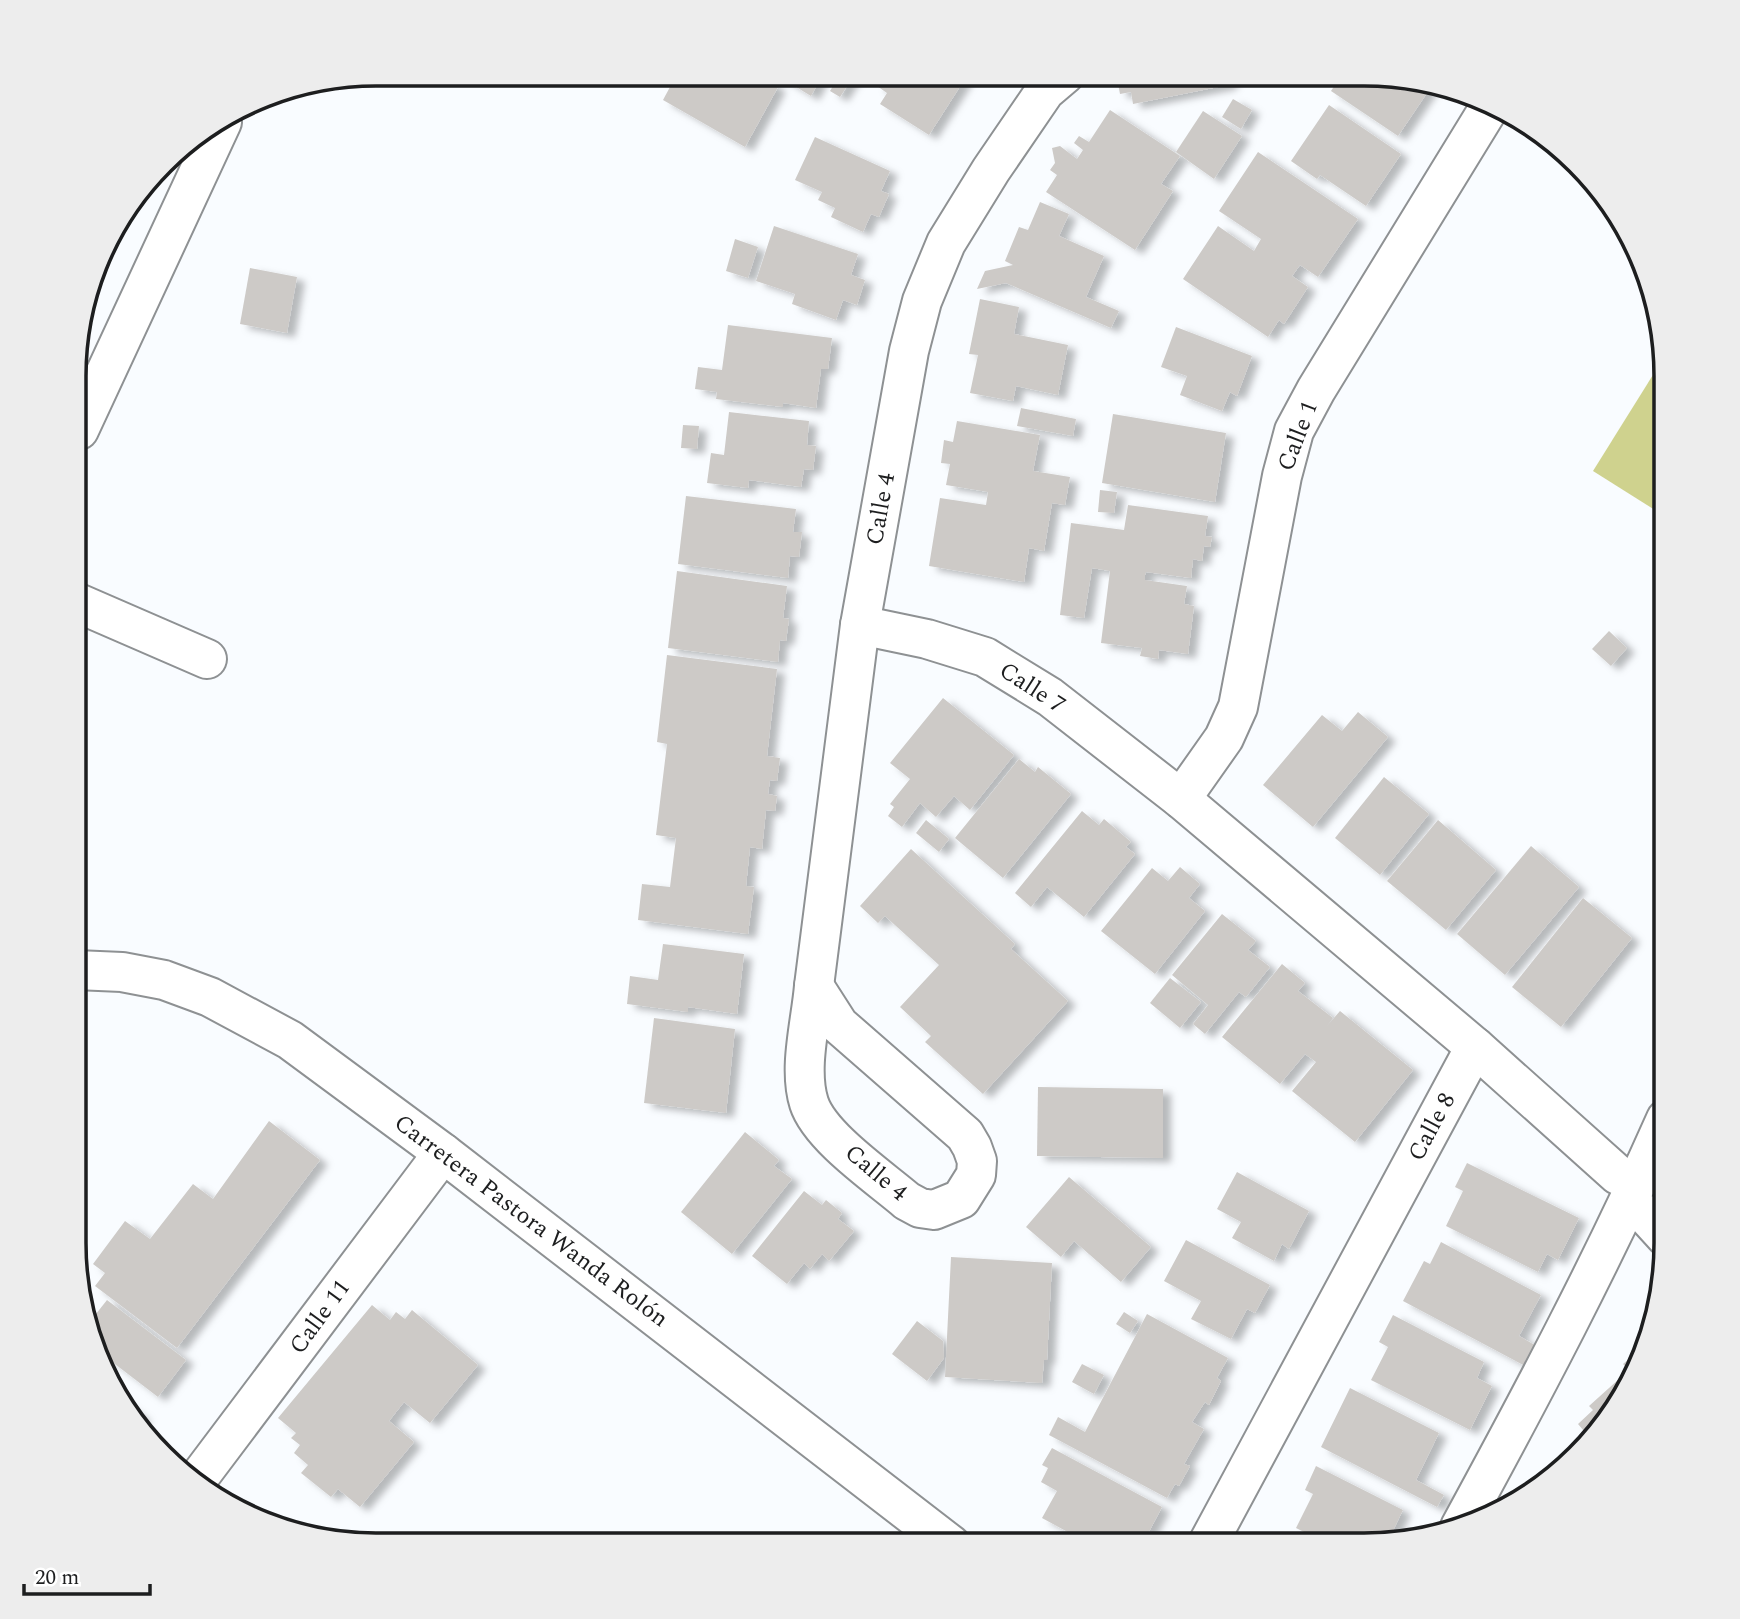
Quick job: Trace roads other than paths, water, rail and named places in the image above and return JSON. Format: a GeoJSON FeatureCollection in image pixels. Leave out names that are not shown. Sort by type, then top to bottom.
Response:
{"type":"FeatureCollection","features":[{"type":"Feature","properties":{"kind":"street","name":"Calle 4"},"geometry":{"type":"LineString","coordinates":[[814,986],[838,1025],[965,1135],[977,1161],[970,1188],[961,1199],[948,1207],[934,1209],[920,1208],[906,1201],[823,1127],[809,1104],[805,1079],[814,986],[860,625],[909,351],[922,301],[946,243],[991,170],[1050,86]]}},
{"type":"Feature","properties":{"kind":"street","name":"Calle 1"},"geometry":{"type":"LineString","coordinates":[[1181,799],[1224,738],[1238,707],[1247,675],[1282,476],[1294,431],[1316,390],[1486,113]]}},
{"type":"Feature","properties":{"kind":"street"},"geometry":{"type":"LineString","coordinates":[[86,415],[217,133]]}},
{"type":"Feature","properties":{"kind":"street"},"geometry":{"type":"LineString","coordinates":[[86,606],[207,659]]}},
{"type":"Feature","properties":{"kind":"street","name":"Calle 7"},"geometry":{"type":"LineString","coordinates":[[860,625],[927,639],[985,657],[1049,697],[1181,799]]}},
{"type":"Feature","properties":{"kind":"street"},"geometry":{"type":"LineString","coordinates":[[1181,799],[1475,1047],[1618,1175]]}},
{"type":"Feature","properties":{"kind":"street","name":"Carretera Pastora Wanda Rolón"},"geometry":{"type":"LineString","coordinates":[[86,970],[122,972],[164,980],[248,1015],[290,1041],[443,1153],[935,1533]]}},
{"type":"Feature","properties":{"kind":"street","name":"Calle 8"},"geometry":{"type":"LineString","coordinates":[[1213,1533],[1475,1047]]}},
{"type":"Feature","properties":{"kind":"street"},"geometry":{"type":"LineString","coordinates":[[1467,1515],[1611,1241],[1654,1146]]}},
{"type":"Feature","properties":{"kind":"street","name":"Calle 11"},"geometry":{"type":"LineString","coordinates":[[201,1475],[443,1153]]}}]}
